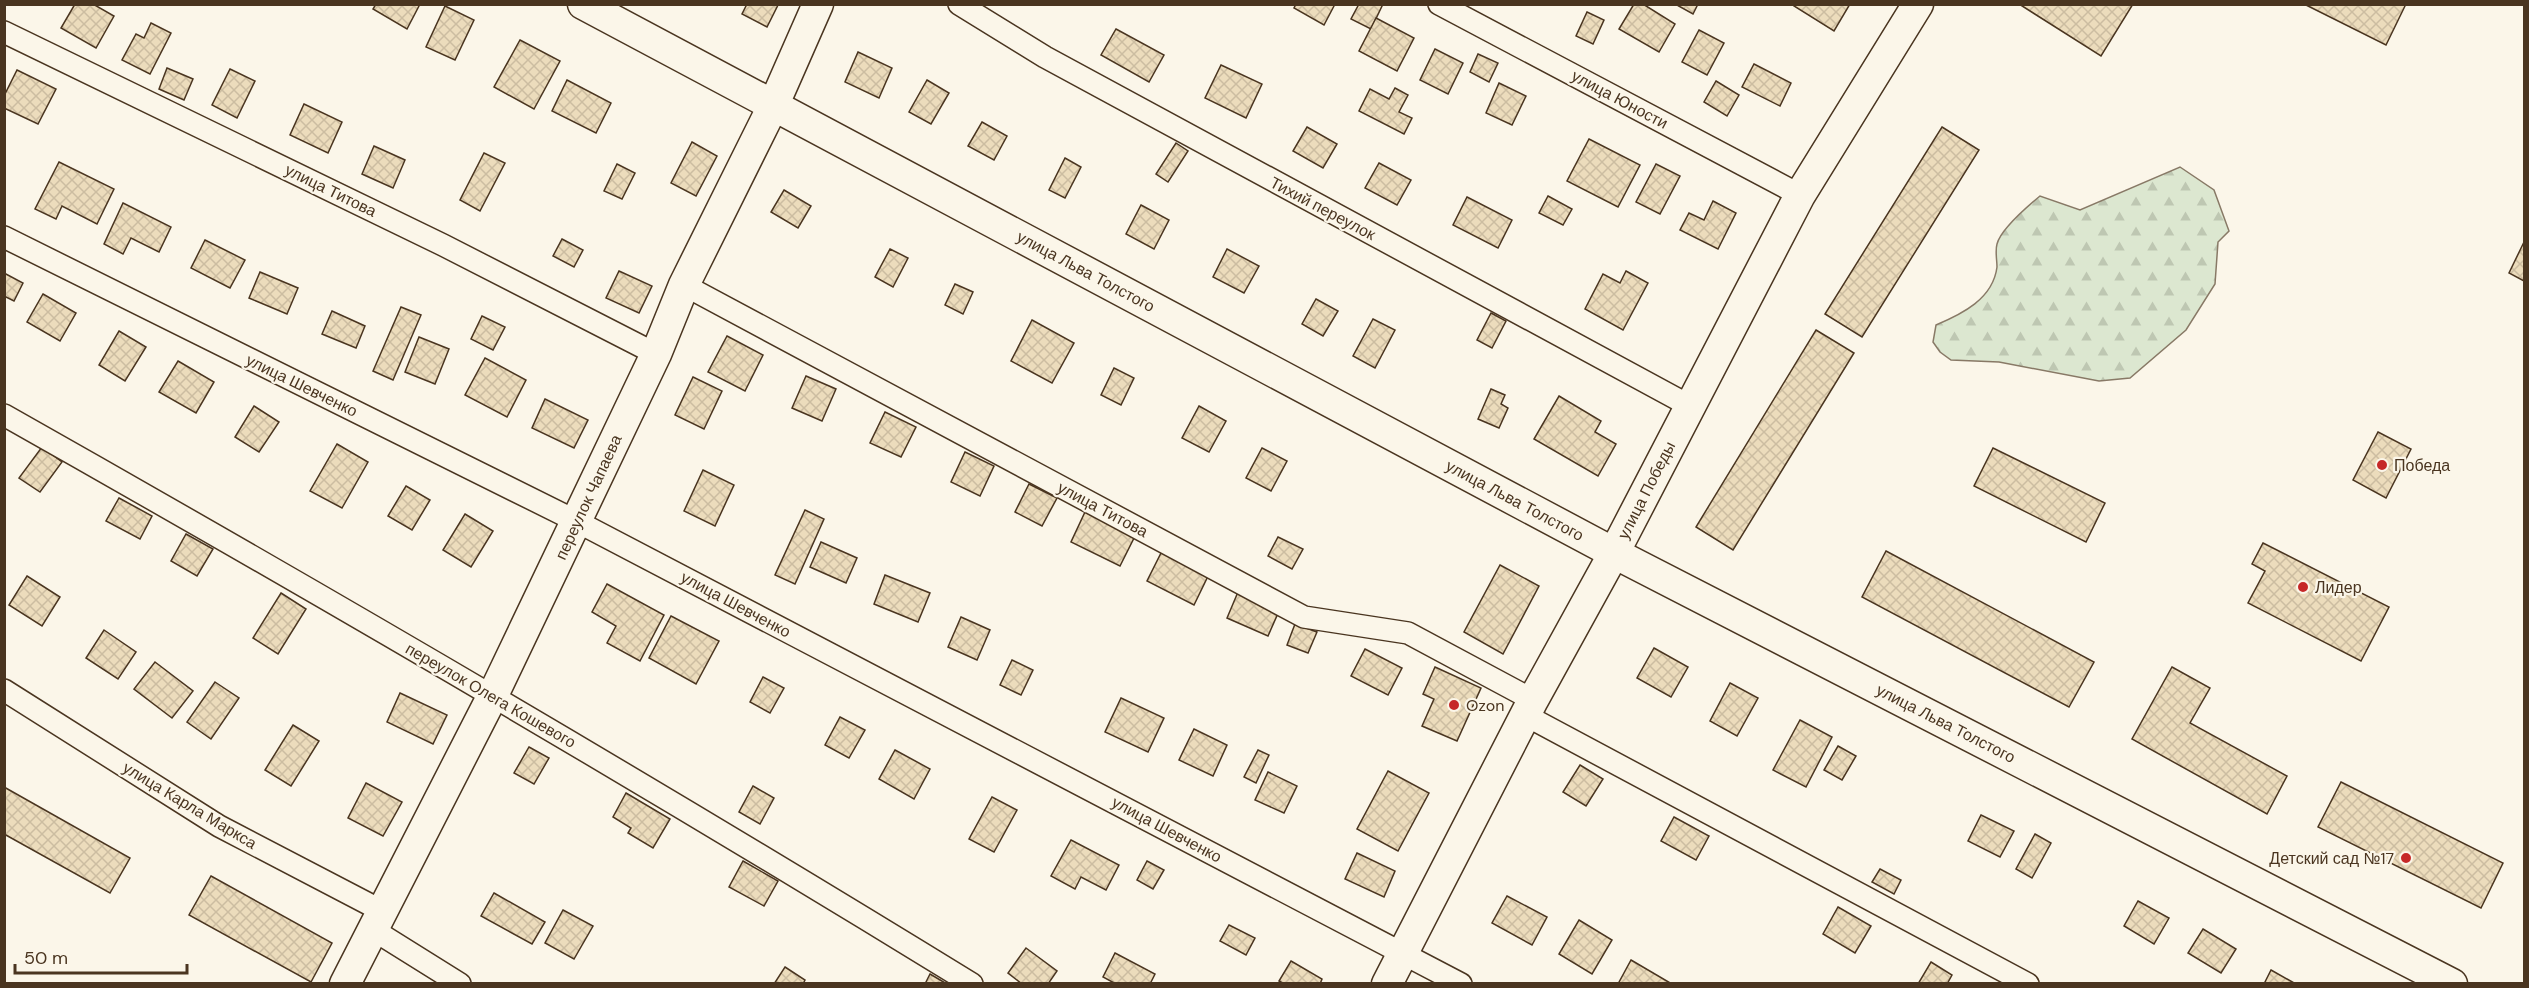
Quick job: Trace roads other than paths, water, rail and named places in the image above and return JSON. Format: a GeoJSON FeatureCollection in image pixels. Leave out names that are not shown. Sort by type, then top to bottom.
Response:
{"type":"FeatureCollection","features":[{"type":"Feature","properties":{"kind":"street","name":"улица Льва Толстого"},"geometry":{"type":"LineString","coordinates":[[584,4],[1614,553],[2452,984]]}},
{"type":"Feature","properties":{"kind":"street","name":"переулок Чапаева"},"geometry":{"type":"LineString","coordinates":[[345,984],[493,695],[656,354],[684,285],[774,104],[818,4]]}},
{"type":"Feature","properties":{"kind":"street","name":"Тихий переулок"},"geometry":{"type":"LineString","coordinates":[[959,4],[1056,63],[1690,406]]}},
{"type":"Feature","properties":{"kind":"street","name":"улица Юности"},"geometry":{"type":"LineString","coordinates":[[1439,4],[1800,195]]}},
{"type":"Feature","properties":{"kind":"street","name":"улица Победы"},"geometry":{"type":"LineString","coordinates":[[1388,984],[1529,707],[1614,553],[1800,195],[1918,4]]}},
{"type":"Feature","properties":{"kind":"street","name":"улица Титова"},"geometry":{"type":"LineString","coordinates":[[4,32],[443,244],[656,354]]}},
{"type":"Feature","properties":{"kind":"street","name":"улица Шевченко"},"geometry":{"type":"LineString","coordinates":[[4,237],[576,521],[1461,984]]}},
{"type":"Feature","properties":{"kind":"street","name":"улица Титова"},"geometry":{"type":"LineString","coordinates":[[684,285],[1304,617],[1408,633],[1529,707],[2028,984]]}},
{"type":"Feature","properties":{"kind":"street","name":"переулок Олега Кошевого"},"geometry":{"type":"LineString","coordinates":[[4,415],[493,695],[699,816],[972,984]]}},
{"type":"Feature","properties":{"kind":"street","name":"улица Карла Маркса"},"geometry":{"type":"LineString","coordinates":[[4,690],[219,826],[377,920],[460,984]]}},
{"type":"Feature","properties":{"kind":"place","name":"Победа"},"geometry":{"type":"Point","coordinates":[2382,465]}},
{"type":"Feature","properties":{"kind":"place","name":"Лидер"},"geometry":{"type":"Point","coordinates":[2303,587]}},
{"type":"Feature","properties":{"kind":"place","name":"Ozon"},"geometry":{"type":"Point","coordinates":[1454,705]}},
{"type":"Feature","properties":{"kind":"place","name":"Детский сад №17"},"geometry":{"type":"Point","coordinates":[2406,858]}}]}
